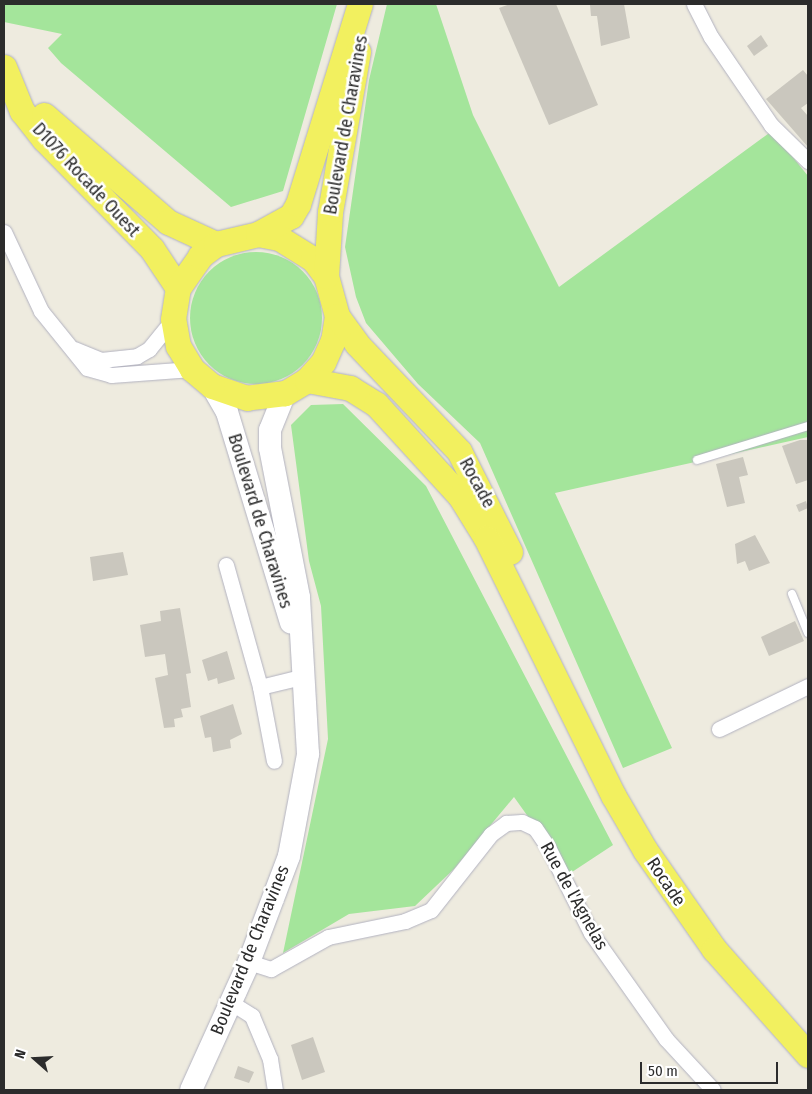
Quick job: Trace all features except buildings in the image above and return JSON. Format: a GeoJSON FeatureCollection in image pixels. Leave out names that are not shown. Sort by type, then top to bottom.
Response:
{"type":"FeatureCollection","features":[{"type":"Feature","properties":{"kind":"main road","name":"Boulevard de Charavines"},"geometry":{"type":"LineString","coordinates":[[304,667],[227,412],[212,386],[192,369],[178,346],[173,319],[178,288],[200,256],[216,244],[258,234],[280,224],[298,204],[360,4]]}},
{"type":"Feature","properties":{"kind":"main road","name":"Boulevard de Charavines"},"geometry":{"type":"LineString","coordinates":[[212,386],[247,398],[285,393],[306,380],[323,362],[333,340],[337,316],[326,276],[330,212],[367,4]]}},
{"type":"Feature","properties":{"kind":"main road","name":"D1076 Rocade Ouest"},"geometry":{"type":"LineString","coordinates":[[4,67],[55,128],[113,177],[168,222],[216,244]]}},
{"type":"Feature","properties":{"kind":"main road","name":"D1076 Rocade Ouest"},"geometry":{"type":"LineString","coordinates":[[4,67],[22,111],[44,139],[152,249],[178,288]]}},
{"type":"Feature","properties":{"kind":"main road","name":"Boulevard de Charavines"},"geometry":{"type":"LineString","coordinates":[[258,234],[298,246],[326,276]]}},
{"type":"Feature","properties":{"kind":"main road","name":"Rocade"},"geometry":{"type":"LineString","coordinates":[[337,316],[357,344],[440,427],[474,476],[516,567],[560,686]]}},
{"type":"Feature","properties":{"kind":"main road","name":"Rocade"},"geometry":{"type":"LineString","coordinates":[[306,380],[360,393],[394,421],[438,470],[486,538],[612,795],[670,888],[745,987],[808,1055]]}},
{"type":"Feature","properties":{"kind":"main road","name":"Boulevard de Charavines"},"geometry":{"type":"LineString","coordinates":[[191,1090],[249,962],[289,856],[300,807],[308,754],[299,597],[270,448],[270,430],[285,393]]}},
{"type":"Feature","properties":{"kind":"street"},"geometry":{"type":"LineString","coordinates":[[694,4],[711,37],[772,126],[808,161]]}},
{"type":"Feature","properties":{"kind":"street"},"geometry":{"type":"LineString","coordinates":[[4,232],[41,311],[67,346],[98,373],[192,369]]}},
{"type":"Feature","properties":{"kind":"street"},"geometry":{"type":"LineString","coordinates":[[67,346],[101,360],[118,361],[149,349],[173,319]]}},
{"type":"Feature","properties":{"kind":"street"},"geometry":{"type":"LineString","coordinates":[[226,565],[260,687],[274,761]]}},
{"type":"Feature","properties":{"kind":"street"},"geometry":{"type":"LineString","coordinates":[[260,687],[304,667]]}},
{"type":"Feature","properties":{"kind":"street"},"geometry":{"type":"LineString","coordinates":[[718,729],[808,686]]}},
{"type":"Feature","properties":{"kind":"street","name":"Rue de l'Agnelas"},"geometry":{"type":"LineString","coordinates":[[249,962],[271,969],[328,937],[405,921],[431,910],[492,834],[506,823],[522,822],[535,828],[548,847],[591,933],[666,1039],[713,1090]]}},
{"type":"Feature","properties":{"kind":"street"},"geometry":{"type":"LineString","coordinates":[[230,1002],[252,1016],[270,1059],[275,1090]]}},
{"type":"Feature","properties":{"kind":"lane"},"geometry":{"type":"LineString","coordinates":[[697,460],[808,426]]}},
{"type":"Feature","properties":{"kind":"lane"},"geometry":{"type":"LineString","coordinates":[[792,594],[808,633]]}},
{"type":"Feature","properties":{"kind":"green space"},"geometry":{"type":"Polygon","coordinates":[[[4,4],[337,4],[283,191],[231,207],[61,63],[48,48],[62,34],[4,22],[4,4]]]}},
{"type":"Feature","properties":{"kind":"green space"},"geometry":{"type":"Polygon","coordinates":[[[387,4],[436,4],[473,115],[559,287],[772,131],[808,176],[808,437],[555,493],[672,748],[623,768],[480,443],[418,384],[366,323],[356,297],[345,247],[369,80],[387,4]]]}},
{"type":"Feature","properties":{"kind":"green space"},"geometry":{"type":"Polygon","coordinates":[[[256,252],[269,253],[281,257],[303,271],[317,293],[321,305],[321,331],[317,343],[303,365],[281,379],[269,383],[256,384],[243,383],[231,379],[209,365],[195,343],[191,331],[190,318],[191,305],[195,293],[209,271],[231,257],[243,253],[256,252]]]}},
{"type":"Feature","properties":{"kind":"green space"},"geometry":{"type":"Polygon","coordinates":[[[343,404],[426,486],[613,845],[569,874],[514,797],[454,869],[415,906],[349,914],[283,953],[328,739],[321,606],[309,561],[291,425],[311,405],[343,404]]]}}]}
